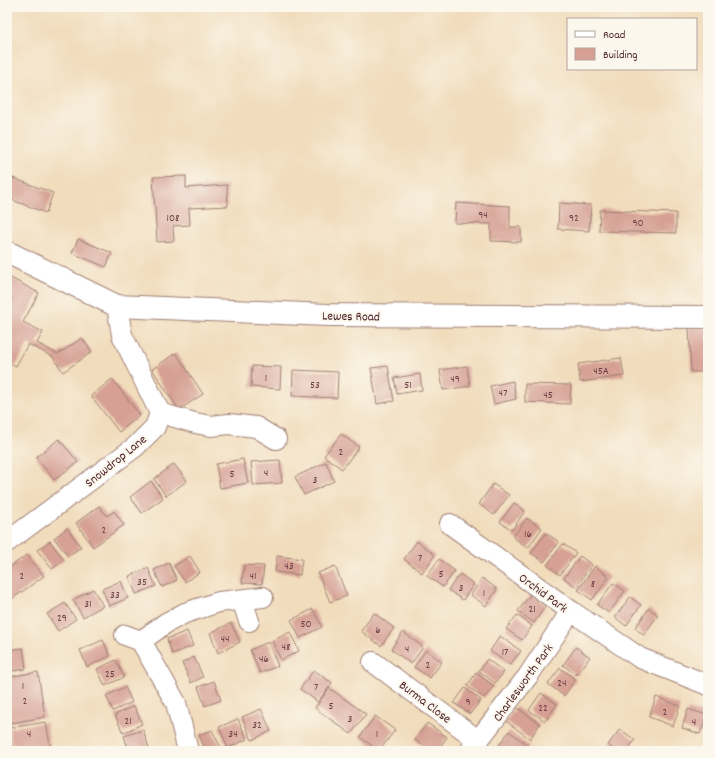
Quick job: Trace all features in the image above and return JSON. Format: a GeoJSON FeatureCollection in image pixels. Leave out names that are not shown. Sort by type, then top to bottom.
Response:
{"type":"FeatureCollection","features":[{"type":"Feature","properties":{"kind":"highway","name":"Lewes Road"},"geometry":{"type":"LineString","coordinates":[[7,252],[117,306],[328,315],[708,317]]}},
{"type":"Feature","properties":{"kind":"street"},"geometry":{"type":"LineString","coordinates":[[117,306],[122,335],[160,413],[211,426],[229,424],[256,426],[276,439]]}},
{"type":"Feature","properties":{"kind":"street","name":"Snowdrop Lane"},"geometry":{"type":"LineString","coordinates":[[7,542],[135,447],[155,427],[160,413]]}},
{"type":"Feature","properties":{"kind":"street","name":"Orchid Park"},"geometry":{"type":"LineString","coordinates":[[450,524],[472,530],[571,611],[640,658],[708,685]]}},
{"type":"Feature","properties":{"kind":"street"},"geometry":{"type":"LineString","coordinates":[[188,751],[176,703],[133,638],[166,624],[185,613],[219,602],[263,596]]}},
{"type":"Feature","properties":{"kind":"street"},"geometry":{"type":"LineString","coordinates":[[242,600],[249,621]]}},
{"type":"Feature","properties":{"kind":"street","name":"Charlesworth Park"},"geometry":{"type":"LineString","coordinates":[[474,746],[528,676],[571,611]]}},
{"type":"Feature","properties":{"kind":"street","name":"Burma Close"},"geometry":{"type":"LineString","coordinates":[[373,662],[474,746]]}},
{"type":"Feature","properties":{"kind":"building"},"geometry":{"type":"Polygon","coordinates":[[[186,176],[186,188],[227,185],[228,206],[189,208],[190,225],[173,226],[174,241],[157,242],[153,177],[186,176]]]}},
{"type":"Feature","properties":{"kind":"building"},"geometry":{"type":"Polygon","coordinates":[[[13,178],[53,193],[46,213],[7,198],[7,193],[13,178]]]}},
{"type":"Feature","properties":{"kind":"building"},"geometry":{"type":"Polygon","coordinates":[[[456,203],[510,206],[510,227],[521,227],[521,242],[491,241],[491,224],[455,223],[456,203]]]}},
{"type":"Feature","properties":{"kind":"building"},"geometry":{"type":"Polygon","coordinates":[[[559,203],[591,205],[589,231],[558,229],[559,203]]]}},
{"type":"Feature","properties":{"kind":"building"},"geometry":{"type":"Polygon","coordinates":[[[600,210],[676,213],[676,233],[599,231],[600,210]]]}},
{"type":"Feature","properties":{"kind":"building"},"geometry":{"type":"Polygon","coordinates":[[[78,239],[112,253],[106,267],[72,253],[78,239]]]}},
{"type":"Feature","properties":{"kind":"building"},"geometry":{"type":"Polygon","coordinates":[[[9,277],[39,293],[23,322],[43,332],[37,343],[58,354],[82,338],[92,352],[63,372],[53,357],[28,344],[16,366],[7,362],[7,308],[12,298],[7,296],[7,282],[9,277]]]}},
{"type":"Feature","properties":{"kind":"building"},"geometry":{"type":"Polygon","coordinates":[[[689,328],[708,328],[708,372],[691,372],[689,328]]]}},
{"type":"Feature","properties":{"kind":"building"},"geometry":{"type":"Polygon","coordinates":[[[176,353],[203,394],[179,410],[152,369],[176,353]]]}},
{"type":"Feature","properties":{"kind":"building"},"geometry":{"type":"Polygon","coordinates":[[[621,358],[624,376],[580,382],[578,364],[621,358]]]}},
{"type":"Feature","properties":{"kind":"building"},"geometry":{"type":"Polygon","coordinates":[[[252,366],[281,367],[280,389],[251,387],[252,366]]]}},
{"type":"Feature","properties":{"kind":"building"},"geometry":{"type":"Polygon","coordinates":[[[388,366],[394,401],[377,404],[371,368],[388,366]]]}},
{"type":"Feature","properties":{"kind":"building"},"geometry":{"type":"Polygon","coordinates":[[[467,366],[470,386],[443,390],[440,370],[467,366]]]}},
{"type":"Feature","properties":{"kind":"building"},"geometry":{"type":"Polygon","coordinates":[[[293,370],[338,372],[337,398],[292,396],[293,370]]]}},
{"type":"Feature","properties":{"kind":"building"},"geometry":{"type":"Polygon","coordinates":[[[420,374],[422,390],[397,394],[394,378],[420,374]]]}},
{"type":"Feature","properties":{"kind":"building"},"geometry":{"type":"Polygon","coordinates":[[[112,379],[140,415],[119,432],[91,396],[112,379]]]}},
{"type":"Feature","properties":{"kind":"building"},"geometry":{"type":"Polygon","coordinates":[[[513,381],[516,399],[494,404],[490,386],[513,381]]]}},
{"type":"Feature","properties":{"kind":"building"},"geometry":{"type":"Polygon","coordinates":[[[525,384],[571,385],[570,404],[525,402],[525,384]]]}},
{"type":"Feature","properties":{"kind":"building"},"geometry":{"type":"Polygon","coordinates":[[[341,434],[359,447],[342,469],[324,456],[341,434]]]}},
{"type":"Feature","properties":{"kind":"building"},"geometry":{"type":"Polygon","coordinates":[[[59,439],[78,462],[54,480],[36,457],[59,439]]]}},
{"type":"Feature","properties":{"kind":"building"},"geometry":{"type":"Polygon","coordinates":[[[243,459],[248,483],[220,488],[216,464],[243,459]]]}},
{"type":"Feature","properties":{"kind":"building"},"geometry":{"type":"Polygon","coordinates":[[[280,460],[282,483],[253,485],[251,462],[280,460]]]}},
{"type":"Feature","properties":{"kind":"building"},"geometry":{"type":"Polygon","coordinates":[[[326,462],[334,481],[304,495],[295,477],[326,462]]]}},
{"type":"Feature","properties":{"kind":"building"},"geometry":{"type":"Polygon","coordinates":[[[174,464],[187,481],[166,496],[154,479],[174,464]]]}},
{"type":"Feature","properties":{"kind":"building"},"geometry":{"type":"Polygon","coordinates":[[[151,481],[163,498],[142,513],[130,497],[151,481]]]}},
{"type":"Feature","properties":{"kind":"building"},"geometry":{"type":"Polygon","coordinates":[[[493,484],[509,495],[494,515],[479,504],[493,484]]]}},
{"type":"Feature","properties":{"kind":"building"},"geometry":{"type":"Polygon","coordinates":[[[514,503],[525,511],[512,530],[500,522],[514,503]]]}},
{"type":"Feature","properties":{"kind":"building"},"geometry":{"type":"Polygon","coordinates":[[[99,506],[107,516],[114,511],[124,525],[93,547],[76,523],[99,506]]]}},
{"type":"Feature","properties":{"kind":"building"},"geometry":{"type":"Polygon","coordinates":[[[527,518],[542,528],[528,548],[513,537],[527,518]]]}},
{"type":"Feature","properties":{"kind":"building"},"geometry":{"type":"Polygon","coordinates":[[[67,528],[81,547],[68,556],[54,538],[67,528]]]}},
{"type":"Feature","properties":{"kind":"building"},"geometry":{"type":"Polygon","coordinates":[[[546,533],[559,542],[544,562],[531,553],[546,533]]]}},
{"type":"Feature","properties":{"kind":"building"},"geometry":{"type":"Polygon","coordinates":[[[50,541],[64,560],[52,569],[37,550],[50,541]]]}},
{"type":"Feature","properties":{"kind":"building"},"geometry":{"type":"Polygon","coordinates":[[[417,541],[435,555],[422,573],[404,559],[417,541]]]}},
{"type":"Feature","properties":{"kind":"building"},"geometry":{"type":"Polygon","coordinates":[[[563,544],[576,553],[560,575],[547,565],[563,544]]]}},
{"type":"Feature","properties":{"kind":"building"},"geometry":{"type":"Polygon","coordinates":[[[27,555],[44,576],[9,601],[7,599],[7,569],[27,555]]]}},
{"type":"Feature","properties":{"kind":"building"},"geometry":{"type":"Polygon","coordinates":[[[190,556],[200,572],[185,582],[174,566],[190,556]]]}},
{"type":"Feature","properties":{"kind":"building"},"geometry":{"type":"Polygon","coordinates":[[[277,556],[302,559],[300,575],[275,572],[277,556]]]}},
{"type":"Feature","properties":{"kind":"building"},"geometry":{"type":"Polygon","coordinates":[[[580,556],[592,565],[576,587],[564,578],[580,556]]]}},
{"type":"Feature","properties":{"kind":"building"},"geometry":{"type":"Polygon","coordinates":[[[439,559],[455,571],[443,587],[427,576],[439,559]]]}},
{"type":"Feature","properties":{"kind":"building"},"geometry":{"type":"Polygon","coordinates":[[[169,563],[177,580],[162,587],[154,570],[169,563]]]}},
{"type":"Feature","properties":{"kind":"building"},"geometry":{"type":"Polygon","coordinates":[[[244,565],[264,566],[262,584],[242,583],[244,565]]]}},
{"type":"Feature","properties":{"kind":"building"},"geometry":{"type":"Polygon","coordinates":[[[335,566],[347,596],[330,602],[318,573],[335,566]]]}},
{"type":"Feature","properties":{"kind":"building"},"geometry":{"type":"Polygon","coordinates":[[[595,566],[609,577],[592,600],[578,590],[595,566]]]}},
{"type":"Feature","properties":{"kind":"building"},"geometry":{"type":"Polygon","coordinates":[[[148,568],[156,586],[136,594],[129,576],[148,568]]]}},
{"type":"Feature","properties":{"kind":"building"},"geometry":{"type":"Polygon","coordinates":[[[460,574],[474,584],[463,600],[448,590],[460,574]]]}},
{"type":"Feature","properties":{"kind":"building"},"geometry":{"type":"Polygon","coordinates":[[[482,578],[497,589],[486,606],[471,595],[482,578]]]}},
{"type":"Feature","properties":{"kind":"building"},"geometry":{"type":"Polygon","coordinates":[[[121,581],[128,598],[109,606],[102,589],[121,581]]]}},
{"type":"Feature","properties":{"kind":"building"},"geometry":{"type":"Polygon","coordinates":[[[613,583],[625,591],[609,613],[597,605],[613,583]]]}},
{"type":"Feature","properties":{"kind":"building"},"geometry":{"type":"Polygon","coordinates":[[[93,589],[103,606],[83,617],[73,600],[93,589]]]}},
{"type":"Feature","properties":{"kind":"building"},"geometry":{"type":"Polygon","coordinates":[[[531,594],[546,605],[534,623],[518,611],[531,594]]]}},
{"type":"Feature","properties":{"kind":"building"},"geometry":{"type":"Polygon","coordinates":[[[630,597],[641,605],[626,626],[615,617],[630,597]]]}},
{"type":"Feature","properties":{"kind":"building"},"geometry":{"type":"Polygon","coordinates":[[[65,603],[76,619],[58,631],[47,614],[65,603]]]}},
{"type":"Feature","properties":{"kind":"building"},"geometry":{"type":"Polygon","coordinates":[[[649,608],[658,615],[644,635],[635,628],[649,608]]]}},
{"type":"Feature","properties":{"kind":"building"},"geometry":{"type":"Polygon","coordinates":[[[313,609],[322,627],[300,638],[291,620],[313,609]]]}},
{"type":"Feature","properties":{"kind":"building"},"geometry":{"type":"Polygon","coordinates":[[[374,613],[394,628],[381,646],[361,631],[374,613]]]}},
{"type":"Feature","properties":{"kind":"building"},"geometry":{"type":"Polygon","coordinates":[[[517,615],[532,626],[522,640],[506,629],[517,615]]]}},
{"type":"Feature","properties":{"kind":"building"},"geometry":{"type":"Polygon","coordinates":[[[231,623],[240,642],[218,653],[210,633],[231,623]]]}},
{"type":"Feature","properties":{"kind":"building"},"geometry":{"type":"Polygon","coordinates":[[[9,627],[12,645],[7,646],[7,628],[9,627]]]}},
{"type":"Feature","properties":{"kind":"building"},"geometry":{"type":"Polygon","coordinates":[[[187,631],[193,646],[172,654],[167,639],[187,631]]]}},
{"type":"Feature","properties":{"kind":"building"},"geometry":{"type":"Polygon","coordinates":[[[290,632],[299,651],[281,660],[272,641],[290,632]]]}},
{"type":"Feature","properties":{"kind":"building"},"geometry":{"type":"Polygon","coordinates":[[[403,632],[423,647],[411,664],[391,649],[403,632]]]}},
{"type":"Feature","properties":{"kind":"building"},"geometry":{"type":"Polygon","coordinates":[[[500,636],[521,651],[510,665],[490,651],[500,636]]]}},
{"type":"Feature","properties":{"kind":"building"},"geometry":{"type":"Polygon","coordinates":[[[103,640],[110,656],[87,667],[80,650],[103,640]]]}},
{"type":"Feature","properties":{"kind":"building"},"geometry":{"type":"Polygon","coordinates":[[[268,642],[278,666],[260,673],[250,650],[268,642]]]}},
{"type":"Feature","properties":{"kind":"building"},"geometry":{"type":"Polygon","coordinates":[[[576,647],[590,657],[577,675],[563,665],[576,647]]]}},
{"type":"Feature","properties":{"kind":"building"},"geometry":{"type":"Polygon","coordinates":[[[23,648],[26,669],[7,672],[7,650],[23,648]]]}},
{"type":"Feature","properties":{"kind":"building"},"geometry":{"type":"Polygon","coordinates":[[[426,650],[442,662],[430,678],[414,667],[426,650]]]}},
{"type":"Feature","properties":{"kind":"building"},"geometry":{"type":"Polygon","coordinates":[[[194,657],[203,677],[191,683],[182,663],[194,657]]]}},
{"type":"Feature","properties":{"kind":"building"},"geometry":{"type":"Polygon","coordinates":[[[487,659],[504,672],[495,683],[479,671],[487,659]]]}},
{"type":"Feature","properties":{"kind":"building"},"geometry":{"type":"Polygon","coordinates":[[[116,660],[124,677],[105,686],[97,669],[116,660]]]}},
{"type":"Feature","properties":{"kind":"building"},"geometry":{"type":"Polygon","coordinates":[[[560,668],[576,679],[564,696],[548,684],[560,668]]]}},
{"type":"Feature","properties":{"kind":"building"},"geometry":{"type":"Polygon","coordinates":[[[314,670],[332,683],[318,702],[300,689],[314,670]]]}},
{"type":"Feature","properties":{"kind":"building"},"geometry":{"type":"Polygon","coordinates":[[[38,672],[45,717],[10,723],[7,703],[7,677],[38,672]]]}},
{"type":"Feature","properties":{"kind":"building"},"geometry":{"type":"Polygon","coordinates":[[[476,673],[494,686],[484,698],[467,686],[476,673]]]}},
{"type":"Feature","properties":{"kind":"building"},"geometry":{"type":"Polygon","coordinates":[[[214,681],[221,700],[205,706],[198,687],[214,681]]]}},
{"type":"Feature","properties":{"kind":"building"},"geometry":{"type":"Polygon","coordinates":[[[125,687],[132,702],[113,711],[106,696],[125,687]]]}},
{"type":"Feature","properties":{"kind":"building"},"geometry":{"type":"Polygon","coordinates":[[[329,688],[366,714],[351,734],[315,708],[329,688]]]}},
{"type":"Feature","properties":{"kind":"building"},"geometry":{"type":"Polygon","coordinates":[[[465,688],[481,700],[470,714],[454,703],[465,688]]]}},
{"type":"Feature","properties":{"kind":"building"},"geometry":{"type":"Polygon","coordinates":[[[541,693],[557,704],[545,721],[529,710],[541,693]]]}},
{"type":"Feature","properties":{"kind":"building"},"geometry":{"type":"Polygon","coordinates":[[[656,697],[680,706],[673,726],[649,717],[656,697]]]}},
{"type":"Feature","properties":{"kind":"building"},"geometry":{"type":"Polygon","coordinates":[[[134,706],[142,724],[123,733],[115,715],[134,706]]]}},
{"type":"Feature","properties":{"kind":"building"},"geometry":{"type":"Polygon","coordinates":[[[516,707],[540,724],[530,739],[506,721],[516,707]]]}},
{"type":"Feature","properties":{"kind":"building"},"geometry":{"type":"Polygon","coordinates":[[[261,709],[271,731],[252,740],[242,717],[261,709]]]}},
{"type":"Feature","properties":{"kind":"building"},"geometry":{"type":"Polygon","coordinates":[[[688,709],[707,715],[700,734],[682,728],[688,709]]]}},
{"type":"Feature","properties":{"kind":"building"},"geometry":{"type":"Polygon","coordinates":[[[375,716],[395,730],[379,751],[360,737],[375,716]]]}},
{"type":"Feature","properties":{"kind":"building"},"geometry":{"type":"Polygon","coordinates":[[[238,719],[247,739],[228,748],[219,727],[238,719]]]}},
{"type":"Feature","properties":{"kind":"building"},"geometry":{"type":"Polygon","coordinates":[[[46,722],[51,751],[13,751],[9,728],[46,722]]]}},
{"type":"Feature","properties":{"kind":"building"},"geometry":{"type":"Polygon","coordinates":[[[427,723],[447,737],[437,751],[430,751],[415,740],[427,723]]]}},
{"type":"Feature","properties":{"kind":"building"},"geometry":{"type":"Polygon","coordinates":[[[620,729],[635,740],[627,751],[616,751],[608,745],[620,729]]]}},
{"type":"Feature","properties":{"kind":"building"},"geometry":{"type":"Polygon","coordinates":[[[143,730],[149,748],[141,751],[129,751],[124,736],[143,730]]]}},
{"type":"Feature","properties":{"kind":"building"},"geometry":{"type":"Polygon","coordinates":[[[212,730],[222,750],[221,751],[206,751],[199,735],[212,730]]]}},
{"type":"Feature","properties":{"kind":"building"},"geometry":{"type":"Polygon","coordinates":[[[509,731],[529,746],[525,751],[495,751],[509,731]]]}}]}
